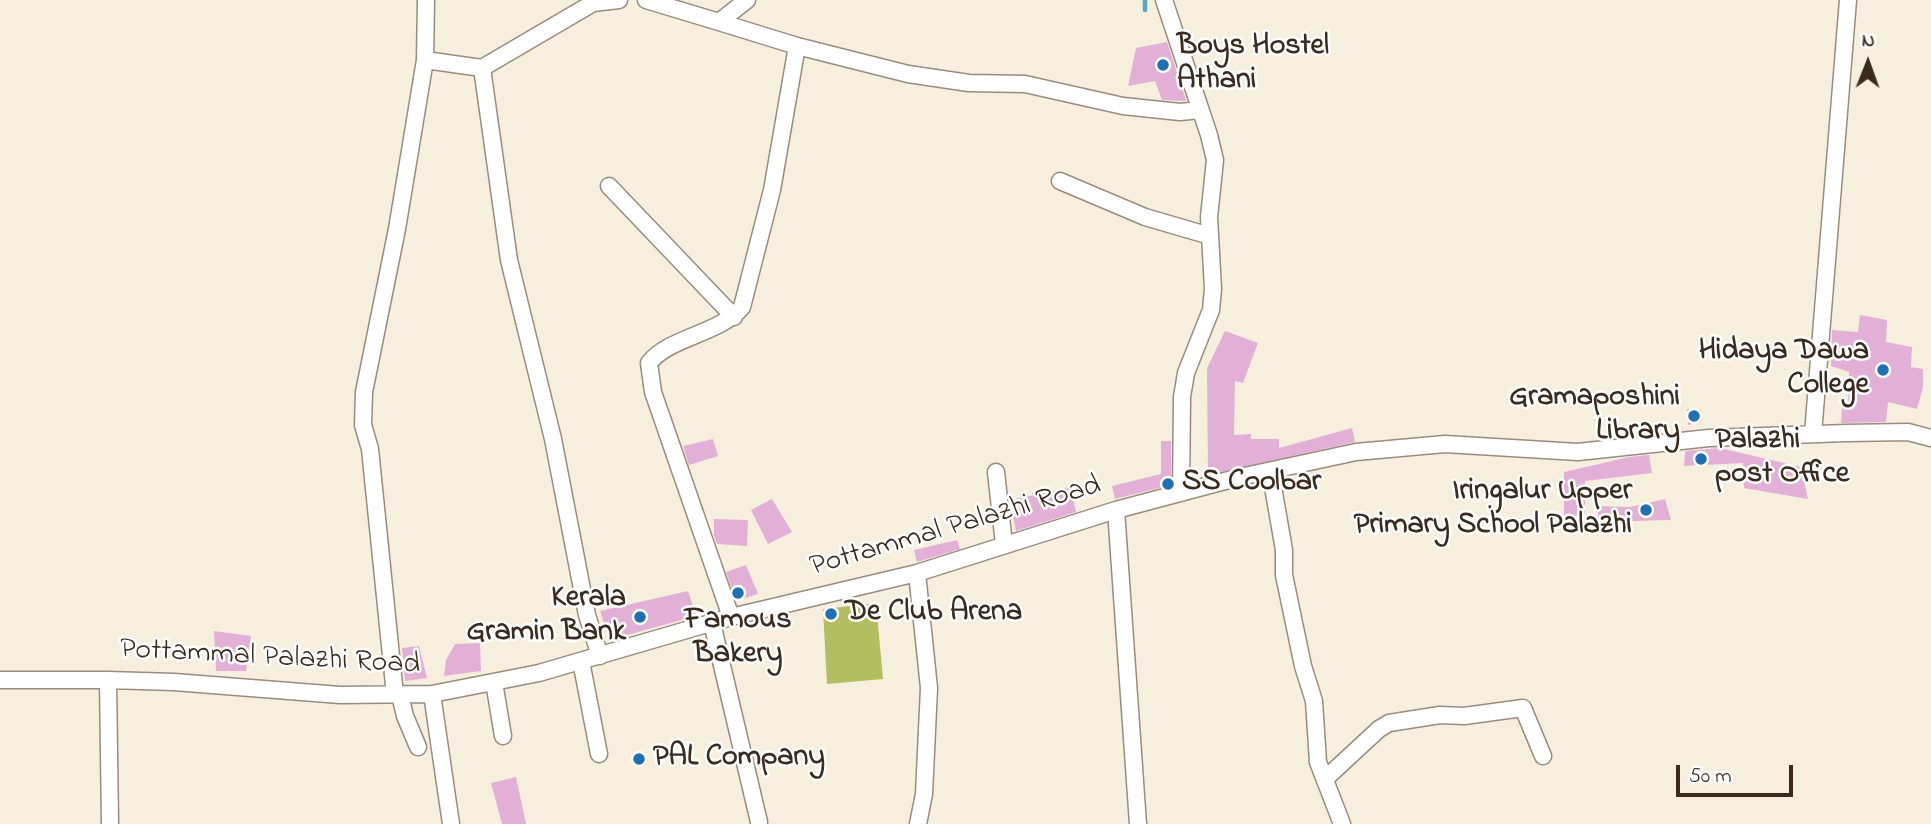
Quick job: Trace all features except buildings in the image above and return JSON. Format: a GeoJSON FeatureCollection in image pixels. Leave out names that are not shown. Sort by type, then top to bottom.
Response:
{"type":"FeatureCollection","features":[{"type":"Feature","properties":{"kind":"street"},"geometry":{"type":"LineString","coordinates":[[418,747],[398,695],[370,449],[363,425],[364,392],[397,229],[425,60],[426,0]]}},
{"type":"Feature","properties":{"kind":"street"},"geometry":{"type":"LineString","coordinates":[[425,60],[482,68],[593,3],[619,0]]}},
{"type":"Feature","properties":{"kind":"street"},"geometry":{"type":"LineString","coordinates":[[646,0],[796,46],[908,74],[969,83],[1025,84],[1122,106],[1180,112],[1200,110]]}},
{"type":"Feature","properties":{"kind":"street"},"geometry":{"type":"LineString","coordinates":[[719,22],[747,0]]}},
{"type":"Feature","properties":{"kind":"street"},"geometry":{"type":"LineString","coordinates":[[1164,0],[1215,160],[1209,217],[1213,289],[1210,310],[1186,373],[1182,397],[1181,493]]}},
{"type":"Feature","properties":{"kind":"street"},"geometry":{"type":"LineString","coordinates":[[1813,434],[1848,0]]}},
{"type":"Feature","properties":{"kind":"street"},"geometry":{"type":"LineString","coordinates":[[731,617],[653,392],[649,363],[673,346],[734,317],[742,307],[772,190],[796,46]]}},
{"type":"Feature","properties":{"kind":"street"},"geometry":{"type":"LineString","coordinates":[[482,68],[509,260],[553,439],[587,615],[600,656]]}},
{"type":"Feature","properties":{"kind":"street"},"geometry":{"type":"LineString","coordinates":[[1060,181],[1145,217],[1210,236]]}},
{"type":"Feature","properties":{"kind":"street"},"geometry":{"type":"LineString","coordinates":[[609,186],[734,317]]}},
{"type":"Feature","properties":{"kind":"street","name":"Pottammal Palazhi Road"},"geometry":{"type":"LineString","coordinates":[[0,680],[174,682],[340,695],[432,694],[539,673],[731,617],[917,573],[1116,510],[1240,477],[1356,452],[1445,444],[1578,452],[1709,438],[1813,434],[1908,432],[1931,438]]}},
{"type":"Feature","properties":{"kind":"street"},"geometry":{"type":"LineString","coordinates":[[1278,469],[1273,487],[1284,550],[1284,575],[1303,666],[1314,701],[1318,762],[1342,824]]}},
{"type":"Feature","properties":{"kind":"street"},"geometry":{"type":"LineString","coordinates":[[996,472],[1004,544]]}},
{"type":"Feature","properties":{"kind":"street"},"geometry":{"type":"LineString","coordinates":[[1116,510],[1138,824]]}},
{"type":"Feature","properties":{"kind":"street"},"geometry":{"type":"LineString","coordinates":[[917,573],[929,688],[924,793],[918,824]]}},
{"type":"Feature","properties":{"kind":"street"},"geometry":{"type":"LineString","coordinates":[[712,623],[759,822]]}},
{"type":"Feature","properties":{"kind":"street"},"geometry":{"type":"LineString","coordinates":[[581,661],[599,754]]}},
{"type":"Feature","properties":{"kind":"street"},"geometry":{"type":"LineString","coordinates":[[108,680],[110,824]]}},
{"type":"Feature","properties":{"kind":"street"},"geometry":{"type":"LineString","coordinates":[[494,682],[503,736]]}},
{"type":"Feature","properties":{"kind":"street"},"geometry":{"type":"LineString","coordinates":[[432,694],[451,824]]}},
{"type":"Feature","properties":{"kind":"street"},"geometry":{"type":"LineString","coordinates":[[1325,779],[1389,723],[1440,715],[1464,716],[1523,708],[1543,755]]}},
{"type":"Feature","properties":{"kind":"green space"},"geometry":{"type":"Polygon","coordinates":[[[876,603],[883,679],[827,684],[823,609],[876,603]]]}},
{"type":"Feature","properties":{"kind":"waterway"},"geometry":{"type":"LineString","coordinates":[[1145,0],[1145,10]]}},
{"type":"Feature","properties":{"kind":"place","name":"Boys Hostel Athani"},"geometry":{"type":"Point","coordinates":[1163,65]}},
{"type":"Feature","properties":{"kind":"place","name":"Hidaya Dawa College"},"geometry":{"type":"Point","coordinates":[1883,370]}},
{"type":"Feature","properties":{"kind":"place","name":"Gramaposhini Library"},"geometry":{"type":"Point","coordinates":[1694,416]}},
{"type":"Feature","properties":{"kind":"place","name":"Palazhi post Office"},"geometry":{"type":"Point","coordinates":[1701,459]}},
{"type":"Feature","properties":{"kind":"place","name":"SS Coolbar"},"geometry":{"type":"Point","coordinates":[1168,484]}},
{"type":"Feature","properties":{"kind":"place","name":"Iringalur Upper Primary School Palazhi"},"geometry":{"type":"Point","coordinates":[1646,510]}},
{"type":"Feature","properties":{"kind":"place","name":"Famous Bakery"},"geometry":{"type":"Point","coordinates":[738,593]}},
{"type":"Feature","properties":{"kind":"place","name":"De Club Arena"},"geometry":{"type":"Point","coordinates":[831,614]}},
{"type":"Feature","properties":{"kind":"place","name":"Kerala Gramin Bank"},"geometry":{"type":"Point","coordinates":[640,617]}},
{"type":"Feature","properties":{"kind":"place","name":"PAL Company"},"geometry":{"type":"Point","coordinates":[639,759]}}]}
